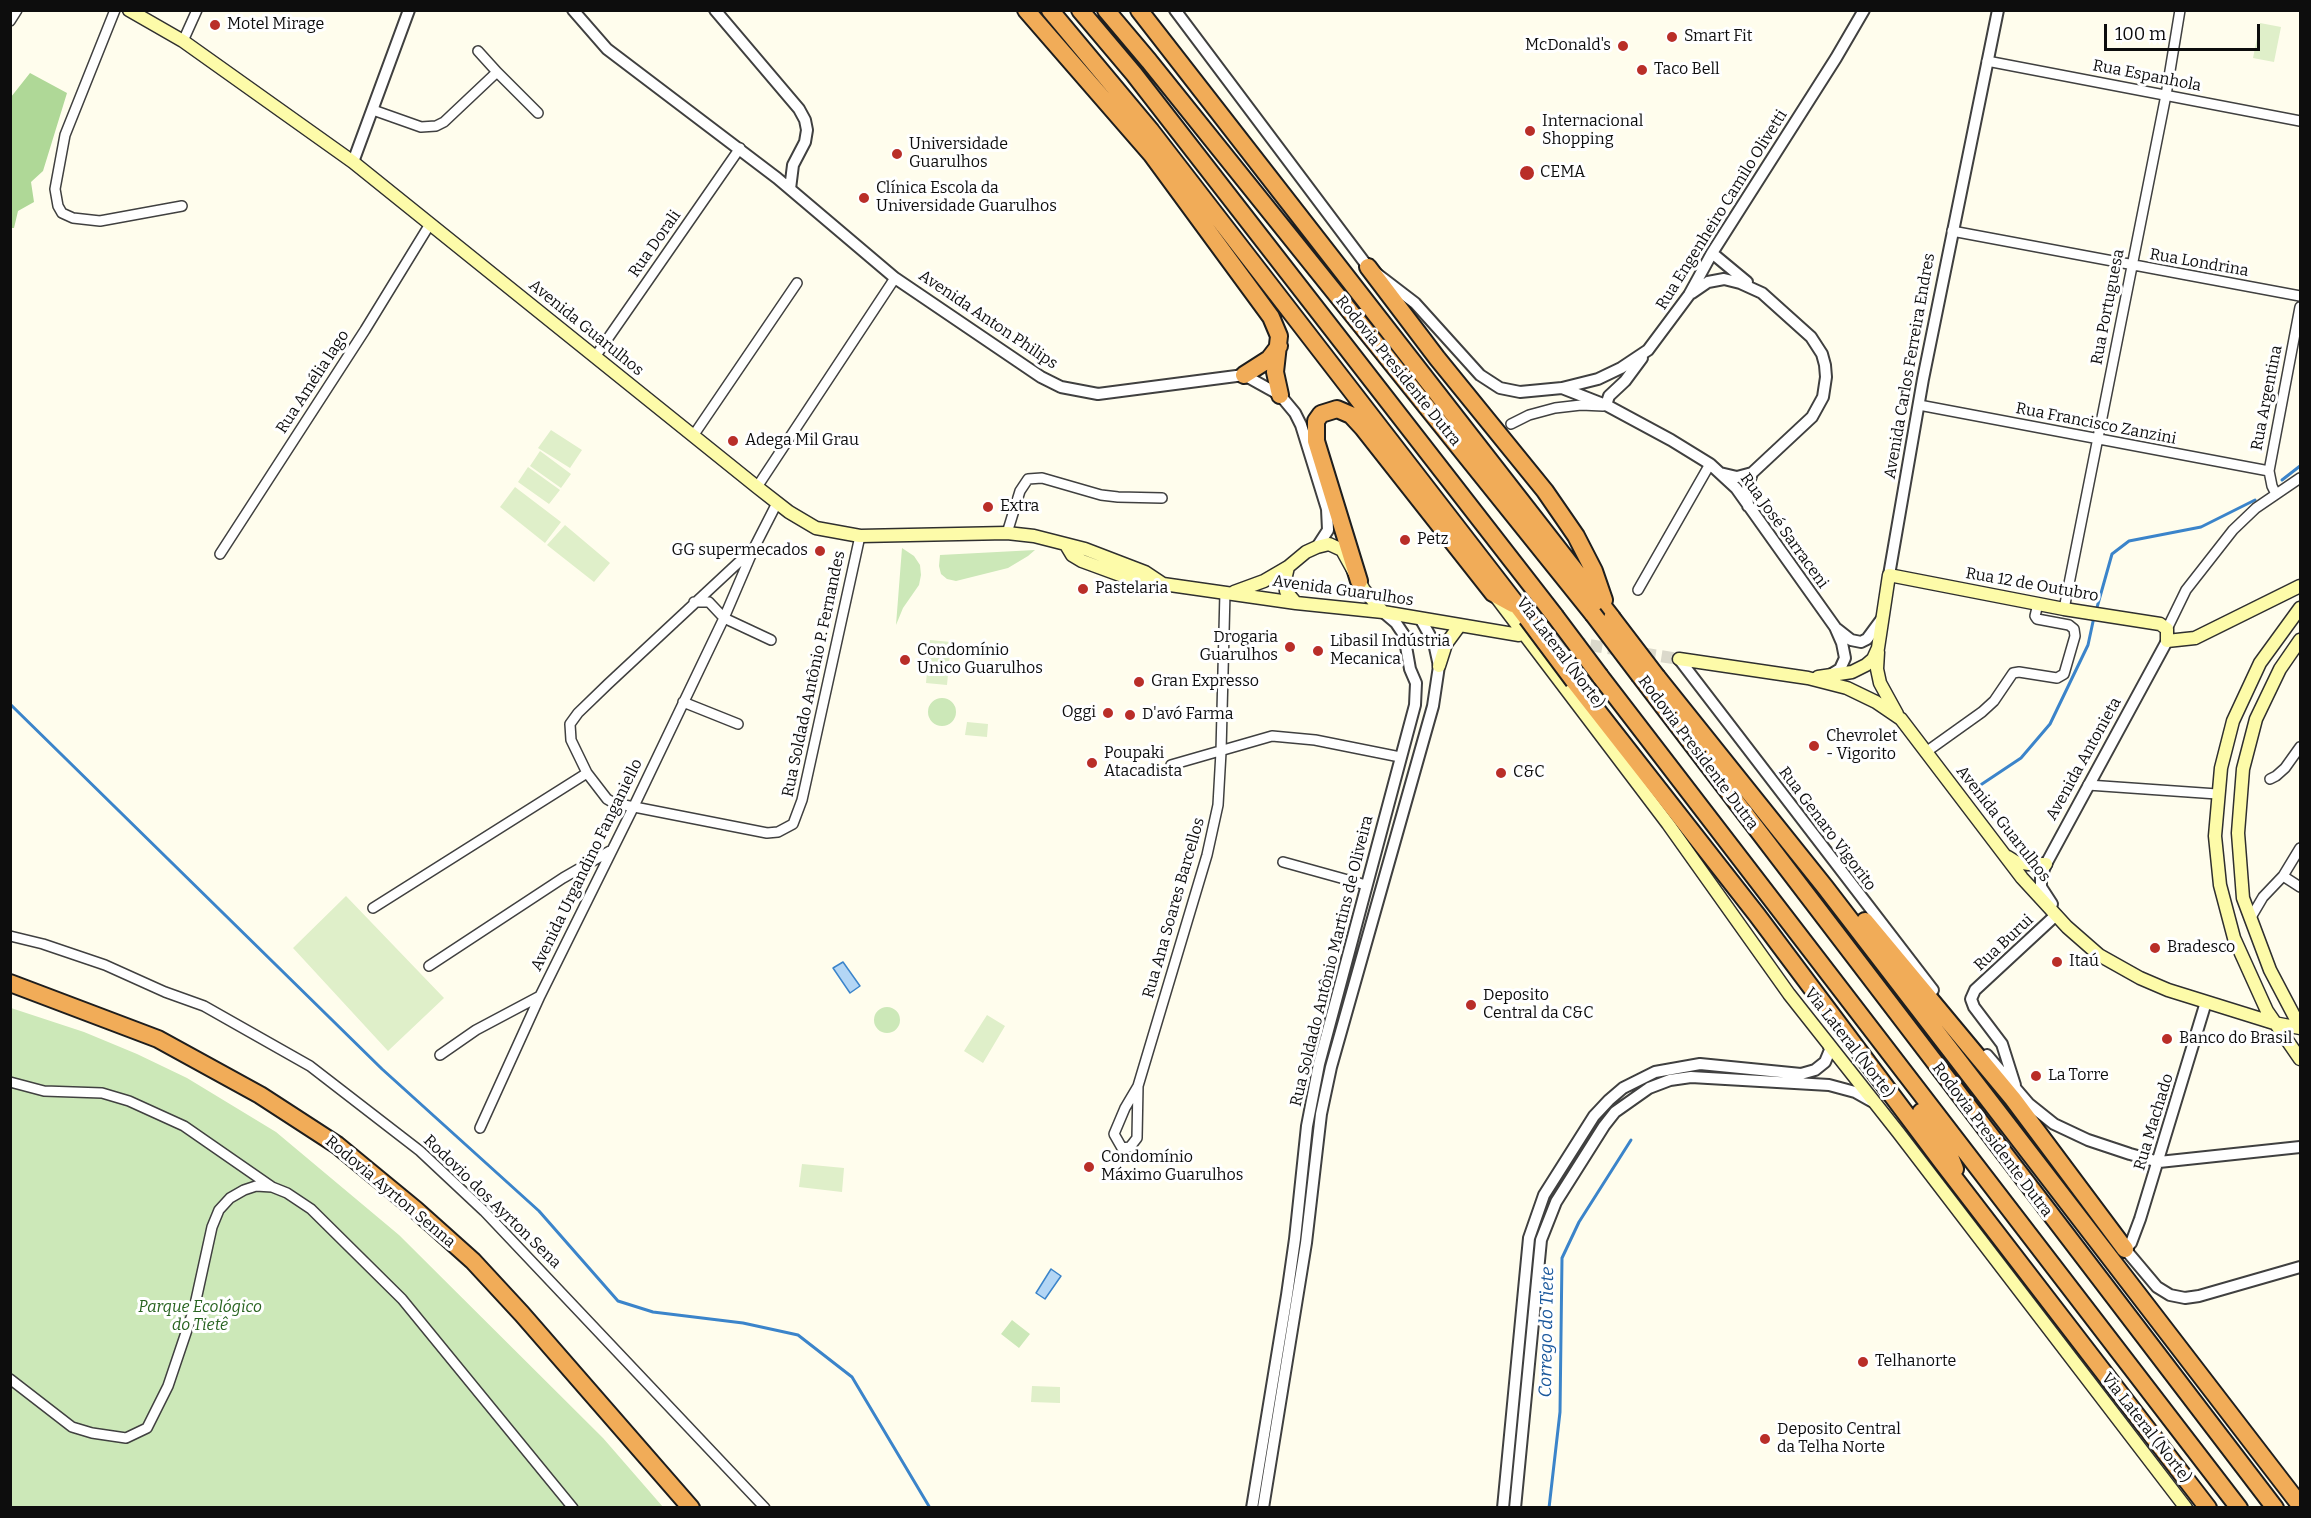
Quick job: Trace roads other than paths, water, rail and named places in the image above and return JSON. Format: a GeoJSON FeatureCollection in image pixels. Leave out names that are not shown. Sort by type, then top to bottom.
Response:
{"type":"FeatureCollection","features":[{"type":"Feature","properties":{"kind":"highway"},"geometry":{"type":"LineString","coordinates":[[1026,10],[1152,155],[1271,317],[1276,326],[1279,345],[1275,372],[1280,395]]}},
{"type":"Feature","properties":{"kind":"highway"},"geometry":{"type":"LineString","coordinates":[[1050,10],[1151,131],[1757,915],[1963,1189],[2208,1508]]}},
{"type":"Feature","properties":{"kind":"highway","name":"Rodovia Presidente Dutra"},"geometry":{"type":"LineString","coordinates":[[1080,10],[1134,74],[1555,616],[2239,1508]]}},
{"type":"Feature","properties":{"kind":"highway","name":"Rodovia Presidente Dutra"},"geometry":{"type":"LineString","coordinates":[[1106,10],[1657,676],[1825,887],[2301,1505]]}},
{"type":"Feature","properties":{"kind":"highway","name":"Rodovia Presidente Dutra"},"geometry":{"type":"LineString","coordinates":[[1139,10],[1604,614],[1640,676],[2274,1508]]}},
{"type":"Feature","properties":{"kind":"highway"},"geometry":{"type":"LineString","coordinates":[[1368,267],[1551,500],[1576,536],[1600,587],[1604,614]]}},
{"type":"Feature","properties":{"kind":"highway"},"geometry":{"type":"LineString","coordinates":[[1244,375],[1272,356],[1279,345]]}},
{"type":"Feature","properties":{"kind":"highway"},"geometry":{"type":"LineString","coordinates":[[1359,581],[1316,441],[1316,421],[1321,414],[1337,409],[1351,415],[1493,593],[1523,613]]}},
{"type":"Feature","properties":{"kind":"highway"},"geometry":{"type":"LineString","coordinates":[[1674,773],[1676,784],[1701,820],[1893,1073],[1947,1149],[1963,1189]]}},
{"type":"Feature","properties":{"kind":"highway"},"geometry":{"type":"LineString","coordinates":[[1825,887],[1842,899],[1864,920],[2013,1099],[2126,1249]]}},
{"type":"Feature","properties":{"kind":"highway","name":"Rodovia Ayrton Senna"},"geometry":{"type":"LineString","coordinates":[[10,983],[158,1039],[260,1095],[337,1145],[416,1210],[473,1261],[691,1508]]}},
{"type":"Feature","properties":{"kind":"main road","name":"Avenida Guarulhos"},"geometry":{"type":"LineString","coordinates":[[129,10],[183,41],[352,162],[777,503],[816,528],[860,536],[1007,533],[1034,536],[1085,549],[1145,572],[1163,584],[1296,603],[1383,612],[1519,635]]}},
{"type":"Feature","properties":{"kind":"main road"},"geometry":{"type":"LineString","coordinates":[[1229,592],[1264,581],[1288,567],[1306,552],[1329,544],[1342,550],[1369,597],[1383,612]]}},
{"type":"Feature","properties":{"kind":"main road"},"geometry":{"type":"LineString","coordinates":[[1288,567],[1285,580],[1286,591],[1296,603]]}},
{"type":"Feature","properties":{"kind":"main road","name":"Rua 12 de Outubro"},"geometry":{"type":"LineString","coordinates":[[1889,575],[2111,616],[2195,638],[2301,586]]}},
{"type":"Feature","properties":{"kind":"main road","name":"Avenida Carlos Ferreira Endres"},"geometry":{"type":"LineString","coordinates":[[1889,575],[1877,669],[1880,683],[1901,719]]}},
{"type":"Feature","properties":{"kind":"main road","name":"Via Lateral (Norte)"},"geometry":{"type":"LineString","coordinates":[[1493,593],[1668,824],[1771,970],[2186,1508]]}},
{"type":"Feature","properties":{"kind":"main road"},"geometry":{"type":"LineString","coordinates":[[2301,608],[2265,655],[2241,699],[2226,746],[2217,794],[2217,859],[2226,910],[2234,938],[2267,1011],[2301,1059]]}},
{"type":"Feature","properties":{"kind":"main road"},"geometry":{"type":"LineString","coordinates":[[1439,666],[1446,644],[1460,625]]}},
{"type":"Feature","properties":{"kind":"main road"},"geometry":{"type":"LineString","coordinates":[[2301,640],[2280,669],[2256,719],[2247,749],[2239,812],[2239,857],[2243,898],[2262,950],[2283,997],[2301,1028]]}},
{"type":"Feature","properties":{"kind":"main road"},"geometry":{"type":"LineString","coordinates":[[1808,678],[1861,668],[1873,659],[1878,648]]}},
{"type":"Feature","properties":{"kind":"main road","name":"Avenida Guarulhos"},"geometry":{"type":"LineString","coordinates":[[1679,659],[1808,678],[1857,692],[1876,702],[1901,719],[2002,853],[2067,927],[2099,955],[2168,990],[2274,1023],[2301,1028]]}},
{"type":"Feature","properties":{"kind":"main road"},"geometry":{"type":"LineString","coordinates":[[2002,853],[2016,862],[2046,864]]}},
{"type":"Feature","properties":{"kind":"main road"},"geometry":{"type":"LineString","coordinates":[[2234,938],[2247,950],[2262,950]]}},
{"type":"Feature","properties":{"kind":"main road"},"geometry":{"type":"LineString","coordinates":[[2254,1017],[2276,1007],[2283,997]]}},
{"type":"Feature","properties":{"kind":"street"},"geometry":{"type":"LineString","coordinates":[[10,21],[17,10]]}},
{"type":"Feature","properties":{"kind":"street"},"geometry":{"type":"LineString","coordinates":[[115,10],[65,135],[55,189],[58,206],[62,213],[73,218],[100,221],[182,206]]}},
{"type":"Feature","properties":{"kind":"street"},"geometry":{"type":"LineString","coordinates":[[183,41],[197,10]]}},
{"type":"Feature","properties":{"kind":"street"},"geometry":{"type":"LineString","coordinates":[[352,162],[409,10]]}},
{"type":"Feature","properties":{"kind":"street","name":"Avenida Anton Philips"},"geometry":{"type":"LineString","coordinates":[[573,10],[607,49],[740,148],[895,278],[1041,377],[1061,387],[1098,394],[1244,375]]}},
{"type":"Feature","properties":{"kind":"street"},"geometry":{"type":"LineString","coordinates":[[715,10],[799,109],[805,120],[807,130],[805,142],[793,165],[790,189]]}},
{"type":"Feature","properties":{"kind":"street","name":"Rua Engenheiro Camilo Olivetti"},"geometry":{"type":"LineString","coordinates":[[1175,10],[1368,267],[1415,303],[1480,375],[1500,388],[1514,391],[1562,388],[1607,376],[1648,350],[1689,296],[1712,253],[1825,77],[1864,10]]}},
{"type":"Feature","properties":{"kind":"street","name":"Avenida Carlos Ferreira Endres"},"geometry":{"type":"LineString","coordinates":[[1889,575],[1952,231],[1998,10]]}},
{"type":"Feature","properties":{"kind":"street","name":"Rua Portuguesa"},"geometry":{"type":"LineString","coordinates":[[2064,609],[2166,95],[2180,10]]}},
{"type":"Feature","properties":{"kind":"street"},"geometry":{"type":"LineString","coordinates":[[478,51],[538,113]]}},
{"type":"Feature","properties":{"kind":"street","name":"Rua Espanhola"},"geometry":{"type":"LineString","coordinates":[[1987,61],[2301,121]]}},
{"type":"Feature","properties":{"kind":"street"},"geometry":{"type":"LineString","coordinates":[[373,110],[421,127],[436,126],[444,122],[496,72]]}},
{"type":"Feature","properties":{"kind":"street","name":"Rua Dorali"},"geometry":{"type":"LineString","coordinates":[[596,357],[740,148]]}},
{"type":"Feature","properties":{"kind":"street"},"geometry":{"type":"LineString","coordinates":[[777,178],[793,165]]}},
{"type":"Feature","properties":{"kind":"street","name":"Rua Amélia lago"},"geometry":{"type":"LineString","coordinates":[[220,554],[365,330],[430,224]]}},
{"type":"Feature","properties":{"kind":"street","name":"Rua Londrina"},"geometry":{"type":"LineString","coordinates":[[1952,231],[2301,296]]}},
{"type":"Feature","properties":{"kind":"street"},"geometry":{"type":"LineString","coordinates":[[1712,253],[1761,293],[1815,343],[1824,359],[1826,377],[1823,397],[1812,417],[1752,473],[1737,477],[1720,472]]}},
{"type":"Feature","properties":{"kind":"street"},"geometry":{"type":"LineString","coordinates":[[757,487],[895,278]]}},
{"type":"Feature","properties":{"kind":"street"},"geometry":{"type":"LineString","coordinates":[[1689,296],[1708,282],[1724,279],[1740,283],[1761,293]]}},
{"type":"Feature","properties":{"kind":"street"},"geometry":{"type":"LineString","coordinates":[[693,435],[797,283]]}},
{"type":"Feature","properties":{"kind":"street","name":"Rua Argentina"},"geometry":{"type":"LineString","coordinates":[[2276,494],[2269,471],[2301,307]]}},
{"type":"Feature","properties":{"kind":"street"},"geometry":{"type":"LineString","coordinates":[[1511,424],[1529,415],[1555,408],[1581,405],[1608,406],[1609,396],[1630,375],[1648,350]]}},
{"type":"Feature","properties":{"kind":"street"},"geometry":{"type":"LineString","coordinates":[[1244,375],[1280,395],[1295,413],[1301,425],[1327,509],[1328,530],[1317,547]]}},
{"type":"Feature","properties":{"kind":"street","name":"Rua José Sarraceni"},"geometry":{"type":"LineString","coordinates":[[1562,388],[1608,406],[1710,464],[1736,488],[1835,627],[1845,658],[1840,669],[1829,675]]}},
{"type":"Feature","properties":{"kind":"street","name":"Rua Francisco Zanzini"},"geometry":{"type":"LineString","coordinates":[[1919,405],[2269,471]]}},
{"type":"Feature","properties":{"kind":"street"},"geometry":{"type":"LineString","coordinates":[[1638,590],[1710,464]]}},
{"type":"Feature","properties":{"kind":"street"},"geometry":{"type":"LineString","coordinates":[[1748,507],[1747,489],[1752,473]]}},
{"type":"Feature","properties":{"kind":"street"},"geometry":{"type":"LineString","coordinates":[[1007,533],[1020,491],[1028,479],[1042,478],[1101,495],[1162,498]]}},
{"type":"Feature","properties":{"kind":"street","name":"Avenida Antonieta"},"geometry":{"type":"LineString","coordinates":[[2067,927],[2041,887],[2041,877],[2164,631],[2186,590],[2232,530],[2250,513],[2301,478]]}},
{"type":"Feature","properties":{"kind":"street","name":"Avenida Urgandino Fanganiello"},"geometry":{"type":"LineString","coordinates":[[480,1128],[540,996],[634,806],[777,503]]}},
{"type":"Feature","properties":{"kind":"street","name":"Rua Soldado Antônio P. Fernandes"},"geometry":{"type":"LineString","coordinates":[[754,548],[694,602],[578,713],[570,724],[569,733],[587,772],[607,799],[767,833],[778,832],[792,824],[802,800],[860,536]]}},
{"type":"Feature","properties":{"kind":"street","name":"Rua Ana Soares Barcellos"},"geometry":{"type":"LineString","coordinates":[[1137,1086],[1213,830],[1218,805],[1229,592]]}},
{"type":"Feature","properties":{"kind":"street"},"geometry":{"type":"LineString","coordinates":[[694,602],[709,602],[724,618],[771,640]]}},
{"type":"Feature","properties":{"kind":"street"},"geometry":{"type":"LineString","coordinates":[[1926,752],[1982,712],[1994,701],[2013,673],[2057,678],[2064,674],[2075,636],[2074,629],[2068,625],[2037,619],[2035,616],[2038,604]]}},
{"type":"Feature","properties":{"kind":"street","name":"Rua Soldado Antônio Martins de Oliveira"},"geometry":{"type":"LineString","coordinates":[[1252,1508],[1294,1245],[1307,1126],[1319,1064],[1416,703],[1416,683],[1410,669],[1404,635],[1396,623],[1383,612]]}},
{"type":"Feature","properties":{"kind":"street","name":"Rua José Sarraceni"},"geometry":{"type":"LineString","coordinates":[[1835,627],[1851,640],[1861,642],[1874,632],[1883,616]]}},
{"type":"Feature","properties":{"kind":"street","name":"Rua Soldado Antônio Martins de Oliveira"},"geometry":{"type":"LineString","coordinates":[[1263,1508],[1331,1067],[1433,706],[1439,666],[1434,643],[1420,618]]}},
{"type":"Feature","properties":{"kind":"street","name":"Rua Genaro Vigorito"},"geometry":{"type":"LineString","coordinates":[[1679,659],[1953,1016],[2017,1089],[2042,1115],[2071,1133],[2109,1148],[2159,1162]]}},
{"type":"Feature","properties":{"kind":"street"},"geometry":{"type":"LineString","coordinates":[[683,702],[738,724]]}},
{"type":"Feature","properties":{"kind":"street"},"geometry":{"type":"LineString","coordinates":[[1416,703],[1433,706]]}},
{"type":"Feature","properties":{"kind":"street"},"geometry":{"type":"LineString","coordinates":[[1171,765],[1272,736],[1316,740],[1400,757]]}},
{"type":"Feature","properties":{"kind":"street"},"geometry":{"type":"LineString","coordinates":[[2270,779],[2276,777],[2285,768],[2301,747]]}},
{"type":"Feature","properties":{"kind":"street"},"geometry":{"type":"LineString","coordinates":[[373,908],[587,772]]}},
{"type":"Feature","properties":{"kind":"street"},"geometry":{"type":"LineString","coordinates":[[2088,785],[2217,794]]}},
{"type":"Feature","properties":{"kind":"street"},"geometry":{"type":"LineString","coordinates":[[1382,827],[1399,832]]}},
{"type":"Feature","properties":{"kind":"street"},"geometry":{"type":"LineString","coordinates":[[2250,919],[2301,848]]}},
{"type":"Feature","properties":{"kind":"street"},"geometry":{"type":"LineString","coordinates":[[429,966],[563,878],[610,851]]}},
{"type":"Feature","properties":{"kind":"street"},"geometry":{"type":"LineString","coordinates":[[1283,862],[1366,885]]}},
{"type":"Feature","properties":{"kind":"street"},"geometry":{"type":"LineString","coordinates":[[2283,876],[2301,886]]}},
{"type":"Feature","properties":{"kind":"street"},"geometry":{"type":"LineString","coordinates":[[2243,898],[2252,900],[2264,897]]}},
{"type":"Feature","properties":{"kind":"street","name":"Rua Burui"},"geometry":{"type":"LineString","coordinates":[[2017,1089],[2002,1044],[1974,1007],[1971,999],[1975,990],[2056,915]]}},
{"type":"Feature","properties":{"kind":"street","name":"Rodovio dos Ayrton Sena"},"geometry":{"type":"LineString","coordinates":[[10,936],[43,944],[105,965],[165,992],[204,1006],[310,1066],[420,1151],[484,1211],[765,1508]]}},
{"type":"Feature","properties":{"kind":"street"},"geometry":{"type":"LineString","coordinates":[[440,1055],[476,1030],[540,996]]}},
{"type":"Feature","properties":{"kind":"street","name":"Rua Machado"},"geometry":{"type":"LineString","coordinates":[[2126,1249],[2136,1233],[2159,1162],[2206,1002]]}},
{"type":"Feature","properties":{"kind":"street"},"geometry":{"type":"LineString","coordinates":[[1503,1508],[1529,1238],[1544,1195],[1594,1116],[1623,1088],[1655,1072],[1700,1064],[1807,1073],[1819,1068],[1825,1062],[1830,1050],[1828,1043]]}},
{"type":"Feature","properties":{"kind":"street"},"geometry":{"type":"LineString","coordinates":[[1515,1508],[1541,1240],[1556,1202],[1615,1112],[1649,1088],[1670,1080],[1690,1077],[1843,1087],[1865,1097],[1878,1107]]}},
{"type":"Feature","properties":{"kind":"street"},"geometry":{"type":"LineString","coordinates":[[10,1082],[44,1091],[102,1094],[129,1101],[184,1126],[272,1187],[287,1193],[311,1209],[402,1299],[573,1508]]}},
{"type":"Feature","properties":{"kind":"street"},"geometry":{"type":"LineString","coordinates":[[1137,1086],[1137,1138],[1133,1145],[1122,1148],[1114,1134],[1137,1086]]}},
{"type":"Feature","properties":{"kind":"street"},"geometry":{"type":"LineString","coordinates":[[2159,1162],[2301,1148]]}},
{"type":"Feature","properties":{"kind":"street"},"geometry":{"type":"LineString","coordinates":[[10,1379],[72,1426],[92,1434],[126,1438],[147,1428],[168,1386],[194,1309],[212,1227],[219,1210],[230,1198],[244,1190],[256,1186],[272,1187]]}},
{"type":"Feature","properties":{"kind":"street"},"geometry":{"type":"LineString","coordinates":[[2126,1249],[2157,1287],[2170,1295],[2185,1298],[2301,1267]]}},
{"type":"Feature","properties":{"kind":"water"},"geometry":{"type":"Polygon","coordinates":[[[843,962],[860,986],[850,993],[833,968],[843,962]]]}},
{"type":"Feature","properties":{"kind":"water"},"geometry":{"type":"Polygon","coordinates":[[[1051,1269],[1061,1276],[1045,1299],[1036,1293],[1051,1269]]]}},
{"type":"Feature","properties":{"kind":"waterway"},"geometry":{"type":"LineString","coordinates":[[2282,480],[2300,466]]}},
{"type":"Feature","properties":{"kind":"waterway"},"geometry":{"type":"LineString","coordinates":[[2096,611],[2112,554],[2129,541],[2201,527],[2255,500]]}},
{"type":"Feature","properties":{"kind":"waterway"},"geometry":{"type":"LineString","coordinates":[[1973,790],[2021,758],[2050,724],[2088,645],[2094,617]]}},
{"type":"Feature","properties":{"kind":"waterway"},"geometry":{"type":"LineString","coordinates":[[10,704],[382,1069],[539,1211],[618,1301],[653,1312],[743,1323],[798,1335],[852,1377],[930,1508]]}},
{"type":"Feature","properties":{"kind":"waterway","name":"Corrego do Tiete"},"geometry":{"type":"LineString","coordinates":[[1549,1508],[1560,1412],[1562,1258],[1579,1222],[1631,1140]]}},
{"type":"Feature","properties":{"kind":"tunnel"},"geometry":{"type":"LineString","coordinates":[[1537,637],[1679,659]]}},
{"type":"Feature","properties":{"kind":"place","name":"Motel Mirage"},"geometry":{"type":"Point","coordinates":[215,25]}},
{"type":"Feature","properties":{"kind":"place","name":"Smart Fit"},"geometry":{"type":"Point","coordinates":[1672,37]}},
{"type":"Feature","properties":{"kind":"place","name":"McDonald's"},"geometry":{"type":"Point","coordinates":[1623,46]}},
{"type":"Feature","properties":{"kind":"place","name":"Taco Bell"},"geometry":{"type":"Point","coordinates":[1642,70]}},
{"type":"Feature","properties":{"kind":"place","name":"Internacional Shopping"},"geometry":{"type":"Point","coordinates":[1530,131]}},
{"type":"Feature","properties":{"kind":"place","name":"Universidade Guarulhos"},"geometry":{"type":"Point","coordinates":[897,154]}},
{"type":"Feature","properties":{"kind":"place","name":"CEMA"},"geometry":{"type":"Point","coordinates":[1527,173]}},
{"type":"Feature","properties":{"kind":"place","name":"Clínica Escola da Universidade Guarulhos"},"geometry":{"type":"Point","coordinates":[864,198]}},
{"type":"Feature","properties":{"kind":"place","name":"Adega Mil Grau"},"geometry":{"type":"Point","coordinates":[733,441]}},
{"type":"Feature","properties":{"kind":"place","name":"Extra"},"geometry":{"type":"Point","coordinates":[988,507]}},
{"type":"Feature","properties":{"kind":"place","name":"Petz"},"geometry":{"type":"Point","coordinates":[1405,540]}},
{"type":"Feature","properties":{"kind":"place","name":"GG supermecados"},"geometry":{"type":"Point","coordinates":[820,551]}},
{"type":"Feature","properties":{"kind":"place","name":"Pastelaria"},"geometry":{"type":"Point","coordinates":[1083,589]}},
{"type":"Feature","properties":{"kind":"place","name":"Drogaria Guarulhos"},"geometry":{"type":"Point","coordinates":[1290,647]}},
{"type":"Feature","properties":{"kind":"place","name":"Libasil Indústria Mecanica"},"geometry":{"type":"Point","coordinates":[1318,651]}},
{"type":"Feature","properties":{"kind":"place","name":"Condomínio Unico Guarulhos"},"geometry":{"type":"Point","coordinates":[905,660]}},
{"type":"Feature","properties":{"kind":"place","name":"Gran Expresso"},"geometry":{"type":"Point","coordinates":[1139,682]}},
{"type":"Feature","properties":{"kind":"place","name":"Oggi"},"geometry":{"type":"Point","coordinates":[1108,713]}},
{"type":"Feature","properties":{"kind":"place","name":"D'avó Farma"},"geometry":{"type":"Point","coordinates":[1130,715]}},
{"type":"Feature","properties":{"kind":"place","name":"Chevrolet - Vigorito"},"geometry":{"type":"Point","coordinates":[1814,746]}},
{"type":"Feature","properties":{"kind":"place","name":"Poupaki Atacadista"},"geometry":{"type":"Point","coordinates":[1092,763]}},
{"type":"Feature","properties":{"kind":"place","name":"C&C"},"geometry":{"type":"Point","coordinates":[1501,773]}},
{"type":"Feature","properties":{"kind":"place","name":"Bradesco"},"geometry":{"type":"Point","coordinates":[2155,948]}},
{"type":"Feature","properties":{"kind":"place","name":"Itaú"},"geometry":{"type":"Point","coordinates":[2057,962]}},
{"type":"Feature","properties":{"kind":"place","name":"Deposito Central da C&C"},"geometry":{"type":"Point","coordinates":[1471,1005]}},
{"type":"Feature","properties":{"kind":"place","name":"Banco do Brasil"},"geometry":{"type":"Point","coordinates":[2167,1039]}},
{"type":"Feature","properties":{"kind":"place","name":"La Torre"},"geometry":{"type":"Point","coordinates":[2036,1076]}},
{"type":"Feature","properties":{"kind":"place","name":"Condomínio Máximo Guarulhos"},"geometry":{"type":"Point","coordinates":[1089,1167]}},
{"type":"Feature","properties":{"kind":"place","name":"Telhanorte"},"geometry":{"type":"Point","coordinates":[1863,1362]}},
{"type":"Feature","properties":{"kind":"place","name":"Deposito Central da Telha Norte"},"geometry":{"type":"Point","coordinates":[1765,1439]}},
{"type":"Feature","properties":{"kind":"park label","name":"Parque Ecológico do Tietê"},"geometry":{"type":"Point","coordinates":[200,1317]}}]}
